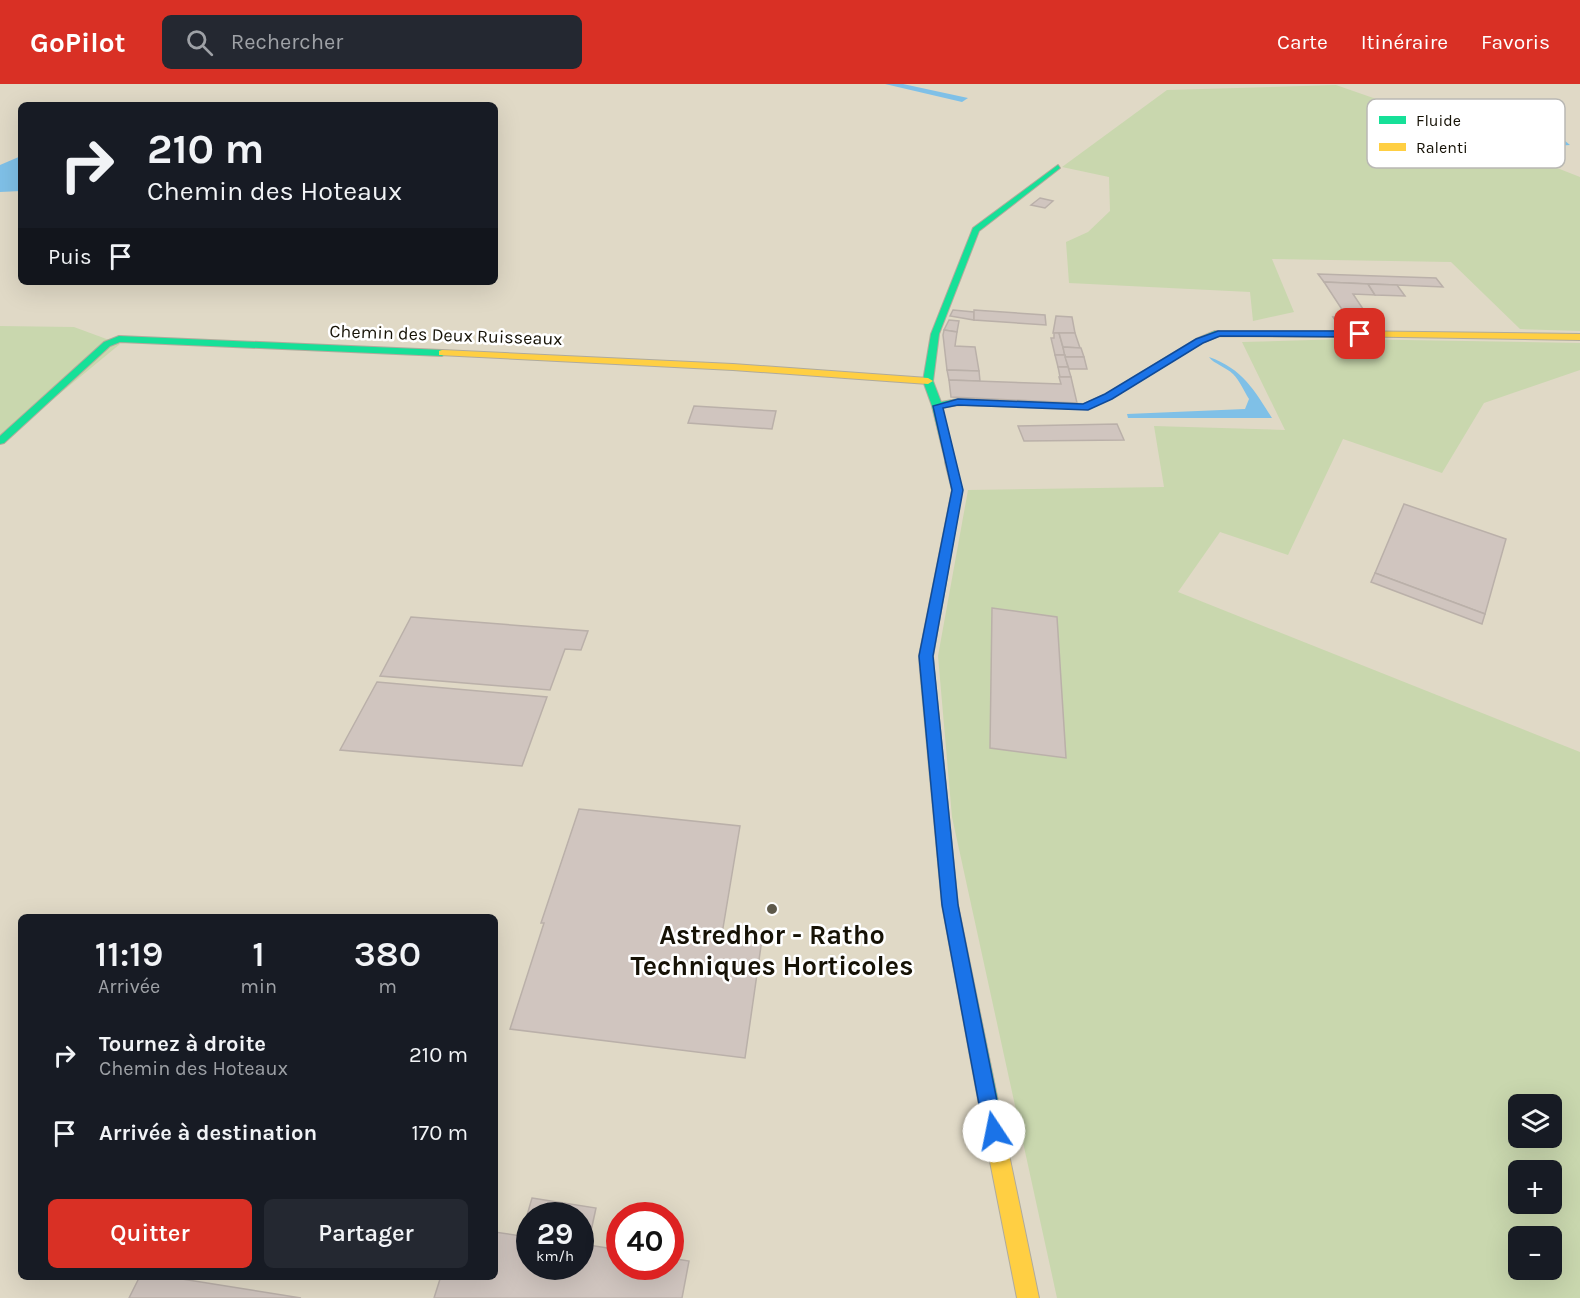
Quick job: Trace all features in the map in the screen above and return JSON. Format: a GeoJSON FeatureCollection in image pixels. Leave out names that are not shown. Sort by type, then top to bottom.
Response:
{"type":"FeatureCollection","features":[{"type":"Feature","properties":{"kind":"street"},"geometry":{"type":"LineString","coordinates":[[1028,1298],[950,905],[926,656],[957,490],[938,406],[928,381],[935,334],[976,230],[1058,167]]}},
{"type":"Feature","properties":{"kind":"street"},"geometry":{"type":"LineString","coordinates":[[938,406],[958,402],[1085,407],[1109,396],[1199,341],[1218,333],[1580,337]]}},
{"type":"Feature","properties":{"kind":"street","name":"Chemin des Deux Ruisseaux"},"geometry":{"type":"LineString","coordinates":[[0,441],[107,344],[119,339],[205,340],[384,351],[714,364],[928,381]]}},
{"type":"Feature","properties":{"kind":"green space"},"geometry":{"type":"Polygon","coordinates":[[[1336,85],[1376,99],[1367,99],[1367,168],[1557,168],[1580,177],[1580,331],[1520,329],[1451,262],[1272,259],[1294,312],[1253,321],[1250,292],[1069,283],[1066,242],[1088,232],[1110,211],[1109,177],[1062,167],[1167,90],[1336,85]]]}},
{"type":"Feature","properties":{"kind":"green space"},"geometry":{"type":"Polygon","coordinates":[[[0,326],[74,327],[120,344],[0,443],[0,326]]]}},
{"type":"Feature","properties":{"kind":"green space"},"geometry":{"type":"Polygon","coordinates":[[[1345,339],[1580,343],[1580,370],[1484,403],[1442,473],[1343,439],[1288,555],[1220,532],[1178,592],[1580,752],[1580,1298],[1057,1298],[952,817],[938,656],[968,490],[1164,487],[1154,426],[1285,430],[1242,342],[1345,339]]]}},
{"type":"Feature","properties":{"kind":"water"},"geometry":{"type":"Polygon","coordinates":[[[885,84],[903,84],[968,98],[962,102],[885,84]]]}},
{"type":"Feature","properties":{"kind":"water"},"geometry":{"type":"Polygon","coordinates":[[[18,157],[18,191],[0,192],[0,165],[18,157]]]}},
{"type":"Feature","properties":{"kind":"water"},"geometry":{"type":"Polygon","coordinates":[[[1209,357],[1239,374],[1272,418],[1128,418],[1127,414],[1245,409],[1249,399],[1238,380],[1209,357]]]}},
{"type":"Feature","properties":{"kind":"building"},"geometry":{"type":"Polygon","coordinates":[[[1040,198],[1053,201],[1045,208],[1031,205],[1040,198]]]}},
{"type":"Feature","properties":{"kind":"building"},"geometry":{"type":"Polygon","coordinates":[[[1318,274],[1436,278],[1443,287],[1324,282],[1318,274]]]}},
{"type":"Feature","properties":{"kind":"building"},"geometry":{"type":"Polygon","coordinates":[[[1324,282],[1368,284],[1375,295],[1353,294],[1377,330],[1342,330],[1333,317],[1347,317],[1324,282]]]}},
{"type":"Feature","properties":{"kind":"building"},"geometry":{"type":"Polygon","coordinates":[[[1368,284],[1397,285],[1405,296],[1375,295],[1368,284]]]}},
{"type":"Feature","properties":{"kind":"building"},"geometry":{"type":"Polygon","coordinates":[[[953,310],[974,312],[974,320],[950,316],[953,310]]]}},
{"type":"Feature","properties":{"kind":"building"},"geometry":{"type":"Polygon","coordinates":[[[974,310],[1045,315],[1046,325],[974,320],[974,310]]]}},
{"type":"Feature","properties":{"kind":"building"},"geometry":{"type":"Polygon","coordinates":[[[1056,316],[1072,317],[1075,333],[1053,333],[1056,316]]]}},
{"type":"Feature","properties":{"kind":"building"},"geometry":{"type":"Polygon","coordinates":[[[949,320],[959,321],[957,332],[944,330],[949,320]]]}},
{"type":"Feature","properties":{"kind":"building"},"geometry":{"type":"Polygon","coordinates":[[[944,330],[957,332],[955,346],[975,347],[979,371],[947,370],[944,330]]]}},
{"type":"Feature","properties":{"kind":"building"},"geometry":{"type":"Polygon","coordinates":[[[1054,333],[1059,333],[1065,355],[1055,355],[1051,338],[1054,338],[1054,333]]]}},
{"type":"Feature","properties":{"kind":"building"},"geometry":{"type":"Polygon","coordinates":[[[1059,333],[1075,333],[1080,348],[1063,347],[1059,333]]]}},
{"type":"Feature","properties":{"kind":"building"},"geometry":{"type":"Polygon","coordinates":[[[1063,347],[1081,348],[1084,357],[1065,357],[1063,347]]]}},
{"type":"Feature","properties":{"kind":"building"},"geometry":{"type":"Polygon","coordinates":[[[1055,355],[1065,355],[1068,367],[1058,367],[1055,355]]]}},
{"type":"Feature","properties":{"kind":"building"},"geometry":{"type":"Polygon","coordinates":[[[1065,357],[1084,357],[1087,369],[1069,369],[1065,357]]]}},
{"type":"Feature","properties":{"kind":"building"},"geometry":{"type":"Polygon","coordinates":[[[1058,367],[1068,367],[1071,377],[1060,377],[1058,367]]]}},
{"type":"Feature","properties":{"kind":"building"},"geometry":{"type":"Polygon","coordinates":[[[947,370],[979,371],[980,381],[949,380],[947,370]]]}},
{"type":"Feature","properties":{"kind":"building"},"geometry":{"type":"Polygon","coordinates":[[[1059,377],[1071,377],[1077,403],[951,397],[949,380],[1061,384],[1059,377]]]}},
{"type":"Feature","properties":{"kind":"building"},"geometry":{"type":"Polygon","coordinates":[[[694,406],[776,411],[772,429],[688,423],[694,406]]]}},
{"type":"Feature","properties":{"kind":"building"},"geometry":{"type":"Polygon","coordinates":[[[1117,424],[1124,440],[1024,441],[1018,426],[1117,424]]]}},
{"type":"Feature","properties":{"kind":"building"},"geometry":{"type":"Polygon","coordinates":[[[1404,504],[1506,539],[1485,614],[1375,573],[1404,504]]]}},
{"type":"Feature","properties":{"kind":"building"},"geometry":{"type":"Polygon","coordinates":[[[1375,573],[1485,614],[1482,624],[1371,582],[1375,573]]]}},
{"type":"Feature","properties":{"kind":"building"},"geometry":{"type":"Polygon","coordinates":[[[992,608],[1057,617],[1066,758],[990,748],[992,608]]]}},
{"type":"Feature","properties":{"kind":"building"},"geometry":{"type":"Polygon","coordinates":[[[411,617],[588,631],[581,650],[565,649],[550,690],[380,676],[411,617]]]}},
{"type":"Feature","properties":{"kind":"building"},"geometry":{"type":"Polygon","coordinates":[[[377,682],[547,697],[522,766],[340,750],[377,682]]]}},
{"type":"Feature","properties":{"kind":"building"},"geometry":{"type":"Polygon","coordinates":[[[579,809],[740,826],[722,934],[762,939],[745,1058],[510,1029],[544,923],[541,923],[579,809]]]}},
{"type":"Feature","properties":{"kind":"building"},"geometry":{"type":"Polygon","coordinates":[[[532,1198],[558,1202],[531,1202],[532,1198]]]}},
{"type":"Feature","properties":{"kind":"building"},"geometry":{"type":"Polygon","coordinates":[[[498,1232],[516,1235],[516,1280],[594,1280],[594,1246],[606,1248],[606,1280],[684,1280],[684,1260],[689,1261],[682,1298],[434,1298],[440,1280],[498,1280],[498,1232]]]}},
{"type":"Feature","properties":{"kind":"building"},"geometry":{"type":"Polygon","coordinates":[[[138,1280],[188,1280],[301,1298],[129,1298],[138,1280]]]}},
{"type":"Feature","properties":{"kind":"traffic: fast"},"geometry":{"type":"LineString","coordinates":[[950,462],[937,406],[928,381],[935,334],[976,230],[1058,167]]}},
{"type":"Feature","properties":{"kind":"traffic: fast"},"geometry":{"type":"LineString","coordinates":[[937,406],[958,402],[1085,407],[1109,396],[1199,341],[1218,333],[1341,334]]}},
{"type":"Feature","properties":{"kind":"traffic: fast"},"geometry":{"type":"LineString","coordinates":[[0,441],[107,344],[119,339],[442,353]]}},
{"type":"Feature","properties":{"kind":"traffic: fast"},"geometry":{"type":"LineString","coordinates":[[927,670],[950,905],[992,1121]]}},
{"type":"Feature","properties":{"kind":"traffic: slow"},"geometry":{"type":"LineString","coordinates":[[1341,334],[1580,337]]}},
{"type":"Feature","properties":{"kind":"traffic: slow"},"geometry":{"type":"LineString","coordinates":[[442,353],[733,367],[928,381]]}},
{"type":"Feature","properties":{"kind":"traffic: slow"},"geometry":{"type":"LineString","coordinates":[[927,670],[926,656],[957,490],[950,462]]}},
{"type":"Feature","properties":{"kind":"traffic: slow"},"geometry":{"type":"LineString","coordinates":[[992,1121],[1028,1298]]}},
{"type":"Feature","properties":{"kind":"place","name":"Astredhor - Ratho Techniques Horticoles"},"geometry":{"type":"Point","coordinates":[772,909]}},
{"type":"Feature","properties":{"kind":"route"},"geometry":{"type":"LineString","coordinates":[[994,1131],[950,905],[926,656],[957,490],[938,406],[958,402],[1085,407],[1109,396],[1199,341],[1218,333],[1360,334]]}}]}
